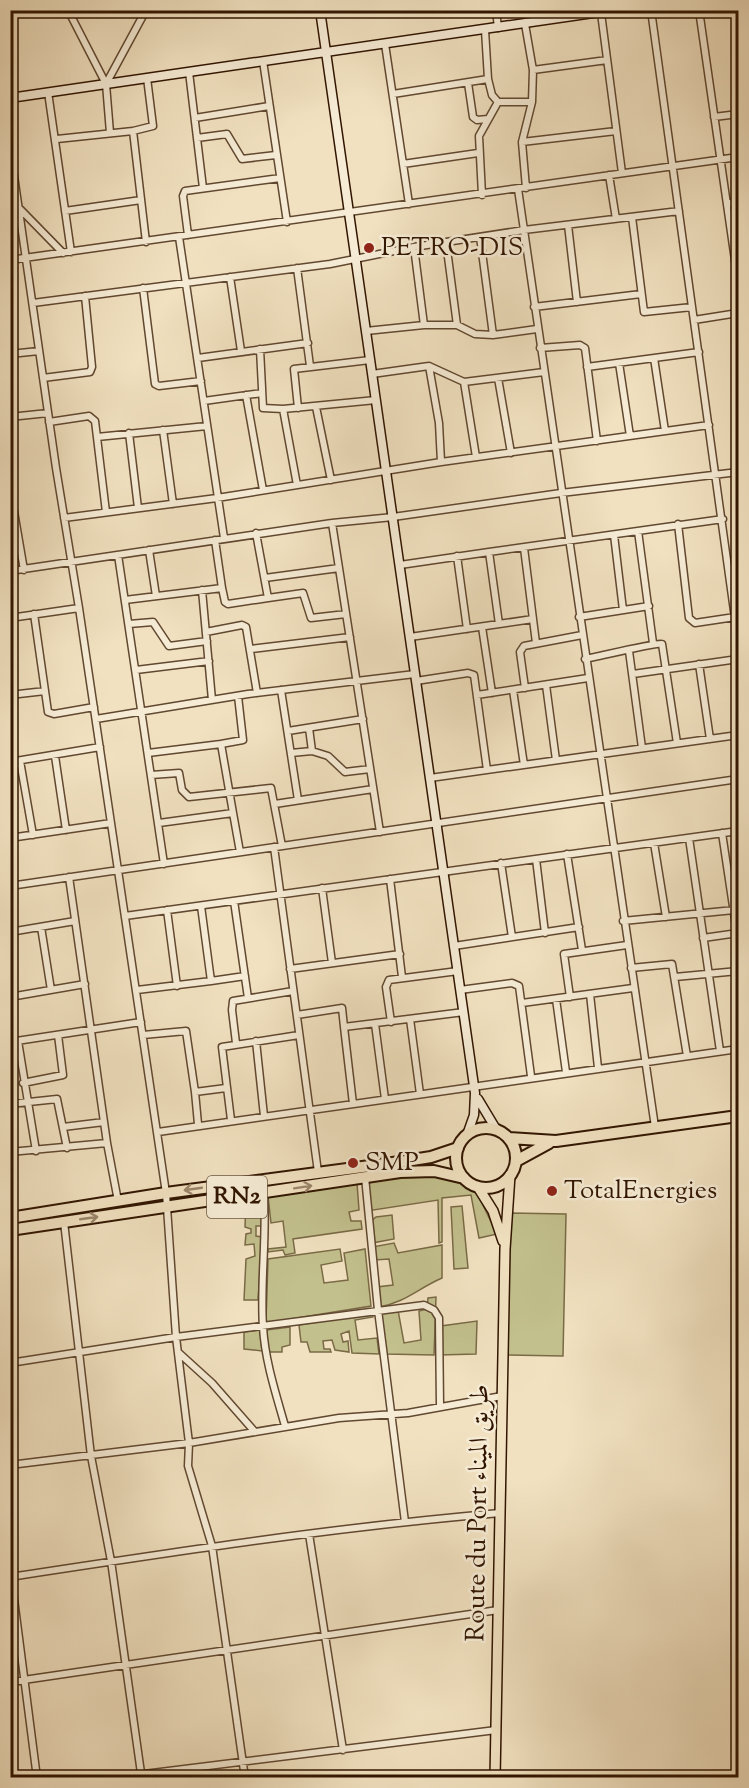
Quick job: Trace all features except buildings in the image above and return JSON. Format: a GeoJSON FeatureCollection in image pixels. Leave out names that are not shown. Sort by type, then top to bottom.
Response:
{"type":"FeatureCollection","features":[{"type":"Feature","properties":{"kind":"highway"},"geometry":{"type":"LineString","coordinates":[[516,1161],[540,1146],[556,1141],[738,1116]]}},
{"type":"Feature","properties":{"kind":"highway"},"geometry":{"type":"LineString","coordinates":[[509,1138],[516,1161],[510,1175],[496,1186],[478,1186],[464,1178],[456,1161],[458,1148],[467,1135],[483,1128],[496,1130],[509,1138],[556,1141]]}},
{"type":"Feature","properties":{"kind":"highway","name":"RN2"},"geometry":{"type":"LineString","coordinates":[[10,1218],[166,1193],[431,1157],[458,1148]]}},
{"type":"Feature","properties":{"kind":"highway","name":"RN2"},"geometry":{"type":"LineString","coordinates":[[10,1230],[167,1208],[365,1176],[422,1171],[464,1178]]}},
{"type":"Feature","properties":{"kind":"main road","name":"Route du Port طريق الميناء"},"geometry":{"type":"LineString","coordinates":[[495,1778],[505,1249],[510,1175]]}},
{"type":"Feature","properties":{"kind":"main road","name":"Route du Port طريق الميناء"},"geometry":{"type":"LineString","coordinates":[[478,1186],[497,1221],[505,1249]]}},
{"type":"Feature","properties":{"kind":"street"},"geometry":{"type":"LineString","coordinates":[[68,10],[106,84],[110,133]]}},
{"type":"Feature","properties":{"kind":"street"},"geometry":{"type":"LineString","coordinates":[[106,84],[146,10]]}},
{"type":"Feature","properties":{"kind":"street"},"geometry":{"type":"LineString","coordinates":[[320,10],[475,1090],[474,1115],[467,1135]]}},
{"type":"Feature","properties":{"kind":"street"},"geometry":{"type":"LineString","coordinates":[[496,10],[498,28]]}},
{"type":"Feature","properties":{"kind":"street"},"geometry":{"type":"LineString","coordinates":[[10,98],[614,10]]}},
{"type":"Feature","properties":{"kind":"street"},"geometry":{"type":"LineString","coordinates":[[651,10],[738,640]]}},
{"type":"Feature","properties":{"kind":"street"},"geometry":{"type":"LineString","coordinates":[[699,10],[738,276]]}},
{"type":"Feature","properties":{"kind":"street"},"geometry":{"type":"LineString","coordinates":[[600,12],[622,173]]}},
{"type":"Feature","properties":{"kind":"street"},"geometry":{"type":"LineString","coordinates":[[525,24],[533,70],[532,102],[522,142],[526,188]]}},
{"type":"Feature","properties":{"kind":"street"},"geometry":{"type":"LineString","coordinates":[[484,30],[488,79],[492,95],[498,102],[532,102]]}},
{"type":"Feature","properties":{"kind":"street"},"geometry":{"type":"LineString","coordinates":[[385,44],[409,204]]}},
{"type":"Feature","properties":{"kind":"street"},"geometry":{"type":"LineString","coordinates":[[533,70],[607,60]]}},
{"type":"Feature","properties":{"kind":"street"},"geometry":{"type":"LineString","coordinates":[[263,62],[287,222]]}},
{"type":"Feature","properties":{"kind":"street"},"geometry":{"type":"LineString","coordinates":[[189,72],[203,188]]}},
{"type":"Feature","properties":{"kind":"street"},"geometry":{"type":"LineString","coordinates":[[57,139],[153,126],[147,78]]}},
{"type":"Feature","properties":{"kind":"street"},"geometry":{"type":"LineString","coordinates":[[393,94],[488,79]]}},
{"type":"Feature","properties":{"kind":"street"},"geometry":{"type":"LineString","coordinates":[[468,83],[473,117],[477,120],[488,119]]}},
{"type":"Feature","properties":{"kind":"street"},"geometry":{"type":"LineString","coordinates":[[48,92],[57,139],[67,253]]}},
{"type":"Feature","properties":{"kind":"street"},"geometry":{"type":"LineString","coordinates":[[482,195],[478,153],[480,130],[498,102]]}},
{"type":"Feature","properties":{"kind":"street"},"geometry":{"type":"LineString","coordinates":[[195,118],[269,106]]}},
{"type":"Feature","properties":{"kind":"street"},"geometry":{"type":"LineString","coordinates":[[714,117],[738,114]]}},
{"type":"Feature","properties":{"kind":"street"},"geometry":{"type":"LineString","coordinates":[[133,130],[146,242]]}},
{"type":"Feature","properties":{"kind":"street"},"geometry":{"type":"LineString","coordinates":[[522,142],[616,131]]}},
{"type":"Feature","properties":{"kind":"street"},"geometry":{"type":"LineString","coordinates":[[197,138],[227,134],[242,159],[276,155]]}},
{"type":"Feature","properties":{"kind":"street"},"geometry":{"type":"LineString","coordinates":[[10,148],[49,422],[158,1132],[166,1193],[176,1337],[189,1443],[189,1467],[212,1546],[245,1778]]}},
{"type":"Feature","properties":{"kind":"street"},"geometry":{"type":"LineString","coordinates":[[403,164],[478,153]]}},
{"type":"Feature","properties":{"kind":"street"},"geometry":{"type":"LineString","coordinates":[[10,260],[738,157]]}},
{"type":"Feature","properties":{"kind":"street"},"geometry":{"type":"LineString","coordinates":[[609,175],[616,219]]}},
{"type":"Feature","properties":{"kind":"street"},"geometry":{"type":"LineString","coordinates":[[188,235],[183,194],[203,188],[280,178]]}},
{"type":"Feature","properties":{"kind":"street"},"geometry":{"type":"LineString","coordinates":[[518,189],[623,921],[655,1127]]}},
{"type":"Feature","properties":{"kind":"street"},"geometry":{"type":"LineString","coordinates":[[65,211],[141,200]]}},
{"type":"Feature","properties":{"kind":"street"},"geometry":{"type":"LineString","coordinates":[[727,204],[738,202]]}},
{"type":"Feature","properties":{"kind":"street"},"geometry":{"type":"LineString","coordinates":[[19,209],[67,253]]}},
{"type":"Feature","properties":{"kind":"street"},"geometry":{"type":"LineString","coordinates":[[33,303],[297,268],[524,230],[679,211]]}},
{"type":"Feature","properties":{"kind":"street"},"geometry":{"type":"LineString","coordinates":[[632,217],[645,313],[692,307]]}},
{"type":"Feature","properties":{"kind":"street"},"geometry":{"type":"LineString","coordinates":[[567,225],[577,302]]}},
{"type":"Feature","properties":{"kind":"street"},"geometry":{"type":"LineString","coordinates":[[179,237],[224,538]]}},
{"type":"Feature","properties":{"kind":"street"},"geometry":{"type":"LineString","coordinates":[[480,237],[493,335]]}},
{"type":"Feature","properties":{"kind":"street"},"geometry":{"type":"LineString","coordinates":[[446,242],[457,325]]}},
{"type":"Feature","properties":{"kind":"street"},"geometry":{"type":"LineString","coordinates":[[414,247],[424,325]]}},
{"type":"Feature","properties":{"kind":"street"},"geometry":{"type":"LineString","coordinates":[[297,268],[310,366]]}},
{"type":"Feature","properties":{"kind":"street"},"geometry":{"type":"LineString","coordinates":[[230,277],[241,351]]}},
{"type":"Feature","properties":{"kind":"street"},"geometry":{"type":"LineString","coordinates":[[143,288],[154,384],[159,386],[201,381]]}},
{"type":"Feature","properties":{"kind":"street"},"geometry":{"type":"LineString","coordinates":[[534,307],[641,294]]}},
{"type":"Feature","properties":{"kind":"street"},"geometry":{"type":"LineString","coordinates":[[43,378],[90,372],[92,367],[86,296]]}},
{"type":"Feature","properties":{"kind":"street"},"geometry":{"type":"LineString","coordinates":[[694,320],[738,313]]}},
{"type":"Feature","properties":{"kind":"street"},"geometry":{"type":"LineString","coordinates":[[366,331],[424,325],[457,325],[475,334],[493,335],[537,329]]}},
{"type":"Feature","properties":{"kind":"street"},"geometry":{"type":"LineString","coordinates":[[198,358],[308,343]]}},
{"type":"Feature","properties":{"kind":"street"},"geometry":{"type":"LineString","coordinates":[[540,348],[580,345],[585,348],[597,441]]}},
{"type":"Feature","properties":{"kind":"street"},"geometry":{"type":"LineString","coordinates":[[260,349],[264,410],[376,400]]}},
{"type":"Feature","properties":{"kind":"street"},"geometry":{"type":"LineString","coordinates":[[10,354],[39,351]]}},
{"type":"Feature","properties":{"kind":"street"},"geometry":{"type":"LineString","coordinates":[[587,368],[699,352]]}},
{"type":"Feature","properties":{"kind":"street"},"geometry":{"type":"LineString","coordinates":[[654,358],[665,431]]}},
{"type":"Feature","properties":{"kind":"street"},"geometry":{"type":"LineString","coordinates":[[298,408],[293,371],[310,366],[370,360]]}},
{"type":"Feature","properties":{"kind":"street"},"geometry":{"type":"LineString","coordinates":[[620,363],[630,436]]}},
{"type":"Feature","properties":{"kind":"street"},"geometry":{"type":"LineString","coordinates":[[372,374],[429,366],[464,382],[544,372]]}},
{"type":"Feature","properties":{"kind":"street"},"geometry":{"type":"LineString","coordinates":[[429,366],[439,423],[441,462]]}},
{"type":"Feature","properties":{"kind":"street"},"geometry":{"type":"LineString","coordinates":[[498,378],[512,453]]}},
{"type":"Feature","properties":{"kind":"street"},"geometry":{"type":"LineString","coordinates":[[464,382],[476,458]]}},
{"type":"Feature","properties":{"kind":"street"},"geometry":{"type":"LineString","coordinates":[[204,401],[262,393]]}},
{"type":"Feature","properties":{"kind":"street"},"geometry":{"type":"LineString","coordinates":[[246,395],[263,490]]}},
{"type":"Feature","properties":{"kind":"street"},"geometry":{"type":"LineString","coordinates":[[316,407],[331,480]]}},
{"type":"Feature","properties":{"kind":"street"},"geometry":{"type":"LineString","coordinates":[[283,409],[297,485]]}},
{"type":"Feature","properties":{"kind":"street"},"geometry":{"type":"LineString","coordinates":[[10,417],[48,413]]}},
{"type":"Feature","properties":{"kind":"street"},"geometry":{"type":"LineString","coordinates":[[49,422],[93,417],[106,512]]}},
{"type":"Feature","properties":{"kind":"street"},"geometry":{"type":"LineString","coordinates":[[64,518],[217,498],[441,462],[708,425]]}},
{"type":"Feature","properties":{"kind":"street"},"geometry":{"type":"LineString","coordinates":[[97,437],[207,426]]}},
{"type":"Feature","properties":{"kind":"street"},"geometry":{"type":"LineString","coordinates":[[163,430],[173,504]]}},
{"type":"Feature","properties":{"kind":"street"},"geometry":{"type":"LineString","coordinates":[[129,433],[138,508]]}},
{"type":"Feature","properties":{"kind":"street"},"geometry":{"type":"LineString","coordinates":[[10,571],[332,522],[393,517],[561,493],[738,472]]}},
{"type":"Feature","properties":{"kind":"street"},"geometry":{"type":"LineString","coordinates":[[10,488],[14,526],[24,570]]}},
{"type":"Feature","properties":{"kind":"street"},"geometry":{"type":"LineString","coordinates":[[400,565],[723,519]]}},
{"type":"Feature","properties":{"kind":"street"},"geometry":{"type":"LineString","coordinates":[[332,522],[380,832]]}},
{"type":"Feature","properties":{"kind":"street"},"geometry":{"type":"LineString","coordinates":[[678,525],[689,618],[695,622],[735,617]]}},
{"type":"Feature","properties":{"kind":"street"},"geometry":{"type":"LineString","coordinates":[[638,531],[653,643]]}},
{"type":"Feature","properties":{"kind":"street"},"geometry":{"type":"LineString","coordinates":[[256,533],[268,598]]}},
{"type":"Feature","properties":{"kind":"street"},"geometry":{"type":"LineString","coordinates":[[614,535],[623,610]]}},
{"type":"Feature","properties":{"kind":"street"},"geometry":{"type":"LineString","coordinates":[[215,540],[222,588],[225,602],[228,604],[303,593],[311,618],[346,614]]}},
{"type":"Feature","properties":{"kind":"street"},"geometry":{"type":"LineString","coordinates":[[524,548],[536,643]]}},
{"type":"Feature","properties":{"kind":"street"},"geometry":{"type":"LineString","coordinates":[[149,550],[156,596]]}},
{"type":"Feature","properties":{"kind":"street"},"geometry":{"type":"LineString","coordinates":[[489,552],[499,624]]}},
{"type":"Feature","properties":{"kind":"street"},"geometry":{"type":"LineString","coordinates":[[118,555],[164,864]]}},
{"type":"Feature","properties":{"kind":"street"},"geometry":{"type":"LineString","coordinates":[[457,556],[467,629]]}},
{"type":"Feature","properties":{"kind":"street"},"geometry":{"type":"LineString","coordinates":[[265,578],[339,568]]}},
{"type":"Feature","properties":{"kind":"street"},"geometry":{"type":"LineString","coordinates":[[125,600],[222,588]]}},
{"type":"Feature","properties":{"kind":"street"},"geometry":{"type":"LineString","coordinates":[[202,590],[212,700]]}},
{"type":"Feature","properties":{"kind":"street"},"geometry":{"type":"LineString","coordinates":[[579,616],[649,606]]}},
{"type":"Feature","properties":{"kind":"street"},"geometry":{"type":"LineString","coordinates":[[10,618],[79,608]]}},
{"type":"Feature","properties":{"kind":"street"},"geometry":{"type":"LineString","coordinates":[[34,614],[50,713],[94,707]]}},
{"type":"Feature","properties":{"kind":"street"},"geometry":{"type":"LineString","coordinates":[[410,638],[533,619]]}},
{"type":"Feature","properties":{"kind":"street"},"geometry":{"type":"LineString","coordinates":[[129,624],[153,622],[168,646],[207,641]]}},
{"type":"Feature","properties":{"kind":"street"},"geometry":{"type":"LineString","coordinates":[[206,632],[242,625],[248,631],[257,693]]}},
{"type":"Feature","properties":{"kind":"street"},"geometry":{"type":"LineString","coordinates":[[482,627],[492,693]]}},
{"type":"Feature","properties":{"kind":"street"},"geometry":{"type":"LineString","coordinates":[[525,688],[520,652],[524,646],[582,635]]}},
{"type":"Feature","properties":{"kind":"street"},"geometry":{"type":"LineString","coordinates":[[251,649],[350,637]]}},
{"type":"Feature","properties":{"kind":"street"},"geometry":{"type":"LineString","coordinates":[[585,659],[629,651],[653,643],[663,644],[677,743]]}},
{"type":"Feature","properties":{"kind":"street"},"geometry":{"type":"LineString","coordinates":[[629,651],[642,748]]}},
{"type":"Feature","properties":{"kind":"street"},"geometry":{"type":"LineString","coordinates":[[633,674],[738,659]]}},
{"type":"Feature","properties":{"kind":"street"},"geometry":{"type":"LineString","coordinates":[[136,670],[209,661]]}},
{"type":"Feature","properties":{"kind":"street"},"geometry":{"type":"LineString","coordinates":[[699,664],[710,739]]}},
{"type":"Feature","properties":{"kind":"street"},"geometry":{"type":"LineString","coordinates":[[96,719],[281,690],[472,673],[487,770]]}},
{"type":"Feature","properties":{"kind":"street"},"geometry":{"type":"LineString","coordinates":[[477,695],[588,678]]}},
{"type":"Feature","properties":{"kind":"street"},"geometry":{"type":"LineString","coordinates":[[546,685],[556,760]]}},
{"type":"Feature","properties":{"kind":"street"},"geometry":{"type":"LineString","coordinates":[[10,695],[45,690]]}},
{"type":"Feature","properties":{"kind":"street"},"geometry":{"type":"LineString","coordinates":[[281,690],[298,800]]}},
{"type":"Feature","properties":{"kind":"street"},"geometry":{"type":"LineString","coordinates":[[513,690],[524,765]]}},
{"type":"Feature","properties":{"kind":"street"},"geometry":{"type":"LineString","coordinates":[[148,753],[243,740],[238,696]]}},
{"type":"Feature","properties":{"kind":"street"},"geometry":{"type":"LineString","coordinates":[[288,731],[363,719]]}},
{"type":"Feature","properties":{"kind":"street"},"geometry":{"type":"LineString","coordinates":[[309,728],[312,751]]}},
{"type":"Feature","properties":{"kind":"street"},"geometry":{"type":"LineString","coordinates":[[430,778],[738,735]]}},
{"type":"Feature","properties":{"kind":"street"},"geometry":{"type":"LineString","coordinates":[[221,744],[240,852]]}},
{"type":"Feature","properties":{"kind":"street"},"geometry":{"type":"LineString","coordinates":[[10,762],[100,747]]}},
{"type":"Feature","properties":{"kind":"street"},"geometry":{"type":"LineString","coordinates":[[291,753],[312,751],[328,756],[345,772],[370,769]]}},
{"type":"Feature","properties":{"kind":"street"},"geometry":{"type":"LineString","coordinates":[[55,756],[66,830]]}},
{"type":"Feature","properties":{"kind":"street"},"geometry":{"type":"LineString","coordinates":[[20,760],[33,835]]}},
{"type":"Feature","properties":{"kind":"street"},"geometry":{"type":"LineString","coordinates":[[151,775],[179,773],[184,795],[189,797],[269,787],[273,791],[282,846]]}},
{"type":"Feature","properties":{"kind":"street"},"geometry":{"type":"LineString","coordinates":[[10,886],[738,779]]}},
{"type":"Feature","properties":{"kind":"street"},"geometry":{"type":"LineString","coordinates":[[275,804],[373,789]]}},
{"type":"Feature","properties":{"kind":"street"},"geometry":{"type":"LineString","coordinates":[[159,823],[233,813]]}},
{"type":"Feature","properties":{"kind":"street"},"geometry":{"type":"LineString","coordinates":[[10,838],[111,823]]}},
{"type":"Feature","properties":{"kind":"street"},"geometry":{"type":"LineString","coordinates":[[125,916],[738,831]]}},
{"type":"Feature","properties":{"kind":"street"},"geometry":{"type":"LineString","coordinates":[[703,938],[738,933],[722,833]]}},
{"type":"Feature","properties":{"kind":"street"},"geometry":{"type":"LineString","coordinates":[[689,838],[720,1051]]}},
{"type":"Feature","properties":{"kind":"street"},"geometry":{"type":"LineString","coordinates":[[654,843],[666,917]]}},
{"type":"Feature","properties":{"kind":"street"},"geometry":{"type":"LineString","coordinates":[[274,847],[318,1172]]}},
{"type":"Feature","properties":{"kind":"street"},"geometry":{"type":"LineString","coordinates":[[567,854],[582,950]]}},
{"type":"Feature","properties":{"kind":"street"},"geometry":{"type":"LineString","coordinates":[[536,859],[545,933]]}},
{"type":"Feature","properties":{"kind":"street"},"geometry":{"type":"LineString","coordinates":[[501,863],[512,937]]}},
{"type":"Feature","properties":{"kind":"street"},"geometry":{"type":"LineString","coordinates":[[69,877],[107,1143],[118,1201]]}},
{"type":"Feature","properties":{"kind":"street"},"geometry":{"type":"LineString","coordinates":[[390,879],[402,977]]}},
{"type":"Feature","properties":{"kind":"street"},"geometry":{"type":"LineString","coordinates":[[322,888],[332,963]]}},
{"type":"Feature","properties":{"kind":"street"},"geometry":{"type":"LineString","coordinates":[[234,901],[248,998]]}},
{"type":"Feature","properties":{"kind":"street"},"geometry":{"type":"LineString","coordinates":[[201,906],[211,981]]}},
{"type":"Feature","properties":{"kind":"street"},"geometry":{"type":"LineString","coordinates":[[167,910],[177,986]]}},
{"type":"Feature","properties":{"kind":"street"},"geometry":{"type":"LineString","coordinates":[[623,921],[734,910]]}},
{"type":"Feature","properties":{"kind":"street"},"geometry":{"type":"LineString","coordinates":[[10,932],[75,921]]}},
{"type":"Feature","properties":{"kind":"street"},"geometry":{"type":"LineString","coordinates":[[41,927],[51,990]]}},
{"type":"Feature","properties":{"kind":"street"},"geometry":{"type":"LineString","coordinates":[[454,946],[579,927]]}},
{"type":"Feature","properties":{"kind":"street"},"geometry":{"type":"LineString","coordinates":[[570,997],[564,954],[627,945]]}},
{"type":"Feature","properties":{"kind":"street"},"geometry":{"type":"LineString","coordinates":[[290,969],[400,954]]}},
{"type":"Feature","properties":{"kind":"street"},"geometry":{"type":"LineString","coordinates":[[631,968],[671,963],[687,1056]]}},
{"type":"Feature","properties":{"kind":"street"},"geometry":{"type":"LineString","coordinates":[[391,1022],[387,983],[402,977],[458,971]]}},
{"type":"Feature","properties":{"kind":"street"},"geometry":{"type":"LineString","coordinates":[[675,977],[738,971]]}},
{"type":"Feature","properties":{"kind":"street"},"geometry":{"type":"LineString","coordinates":[[137,990],[245,976]]}},
{"type":"Feature","properties":{"kind":"street"},"geometry":{"type":"LineString","coordinates":[[460,990],[516,983],[522,1003],[531,1076]]}},
{"type":"Feature","properties":{"kind":"street"},"geometry":{"type":"LineString","coordinates":[[11,996],[85,984]]}},
{"type":"Feature","properties":{"kind":"street"},"geometry":{"type":"LineString","coordinates":[[522,1003],[633,988]]}},
{"type":"Feature","properties":{"kind":"street"},"geometry":{"type":"LineString","coordinates":[[236,1043],[231,1005],[236,999],[293,991]]}},
{"type":"Feature","properties":{"kind":"street"},"geometry":{"type":"LineString","coordinates":[[590,994],[598,1068]]}},
{"type":"Feature","properties":{"kind":"street"},"geometry":{"type":"LineString","coordinates":[[556,999],[566,1072]]}},
{"type":"Feature","properties":{"kind":"street"},"geometry":{"type":"LineString","coordinates":[[297,1015],[342,1008],[353,1104]]}},
{"type":"Feature","properties":{"kind":"street"},"geometry":{"type":"LineString","coordinates":[[344,1027],[464,1012]]}},
{"type":"Feature","properties":{"kind":"street"},"geometry":{"type":"LineString","coordinates":[[410,1019],[420,1094]]}},
{"type":"Feature","properties":{"kind":"street"},"geometry":{"type":"LineString","coordinates":[[10,1042],[141,1022]]}},
{"type":"Feature","properties":{"kind":"street"},"geometry":{"type":"LineString","coordinates":[[375,1024],[385,1099]]}},
{"type":"Feature","properties":{"kind":"street"},"geometry":{"type":"LineString","coordinates":[[143,1035],[186,1031],[198,1124]]}},
{"type":"Feature","properties":{"kind":"street"},"geometry":{"type":"LineString","coordinates":[[23,1083],[63,1075],[58,1035]]}},
{"type":"Feature","properties":{"kind":"street"},"geometry":{"type":"LineString","coordinates":[[231,1120],[222,1047],[299,1035]]}},
{"type":"Feature","properties":{"kind":"street"},"geometry":{"type":"LineString","coordinates":[[18,1041],[36,1152]]}},
{"type":"Feature","properties":{"kind":"street"},"geometry":{"type":"LineString","coordinates":[[256,1041],[264,1116]]}},
{"type":"Feature","properties":{"kind":"street"},"geometry":{"type":"LineString","coordinates":[[158,1132],[198,1124],[420,1094],[475,1090],[531,1076],[738,1049]]}},
{"type":"Feature","properties":{"kind":"street"},"geometry":{"type":"LineString","coordinates":[[195,1092],[226,1088]]}},
{"type":"Feature","properties":{"kind":"street"},"geometry":{"type":"LineString","coordinates":[[475,1090],[484,1112],[496,1130]]}},
{"type":"Feature","properties":{"kind":"street"},"geometry":{"type":"LineString","coordinates":[[10,1104],[57,1099],[67,1148]]}},
{"type":"Feature","properties":{"kind":"street"},"geometry":{"type":"LineString","coordinates":[[63,1127],[104,1122]]}},
{"type":"Feature","properties":{"kind":"street"},"geometry":{"type":"LineString","coordinates":[[10,1152],[36,1152],[107,1143]]}},
{"type":"Feature","properties":{"kind":"street"},"geometry":{"type":"LineString","coordinates":[[365,1176],[378,1310],[405,1522]]}},
{"type":"Feature","properties":{"kind":"street"},"geometry":{"type":"LineString","coordinates":[[264,1193],[266,1239],[262,1326],[266,1356],[285,1426]]}},
{"type":"Feature","properties":{"kind":"street"},"geometry":{"type":"LineString","coordinates":[[64,1222],[91,1456],[111,1561],[141,1773]]}},
{"type":"Feature","properties":{"kind":"street"},"geometry":{"type":"LineString","coordinates":[[10,1363],[176,1337],[424,1305],[437,1314],[440,1406]]}},
{"type":"Feature","properties":{"kind":"street"},"geometry":{"type":"LineString","coordinates":[[179,1353],[212,1383],[255,1432]]}},
{"type":"Feature","properties":{"kind":"street"},"geometry":{"type":"LineString","coordinates":[[10,1466],[189,1443],[339,1418],[391,1415],[502,1396]]}},
{"type":"Feature","properties":{"kind":"street"},"geometry":{"type":"LineString","coordinates":[[11,1577],[212,1546],[405,1522],[500,1513]]}},
{"type":"Feature","properties":{"kind":"street"},"geometry":{"type":"LineString","coordinates":[[309,1534],[343,1750]]}},
{"type":"Feature","properties":{"kind":"street"},"geometry":{"type":"LineString","coordinates":[[10,1568],[37,1778]]}},
{"type":"Feature","properties":{"kind":"street"},"geometry":{"type":"LineString","coordinates":[[10,1682],[226,1651],[324,1633],[498,1610]]}},
{"type":"Feature","properties":{"kind":"street"},"geometry":{"type":"LineString","coordinates":[[112,1778],[496,1730]]}},
{"type":"Feature","properties":{"kind":"shaded area"},"geometry":{"type":"Polygon","coordinates":[[[433,1175],[461,1180],[476,1191],[497,1234],[479,1238],[471,1195],[442,1198],[442,1242],[439,1243],[438,1200],[367,1211],[365,1180],[433,1175]]]}},
{"type":"Feature","properties":{"kind":"shaded area"},"geometry":{"type":"Polygon","coordinates":[[[357,1183],[359,1210],[349,1212],[351,1221],[361,1221],[362,1229],[293,1239],[295,1253],[285,1255],[283,1250],[268,1252],[268,1249],[286,1247],[283,1221],[271,1223],[268,1196],[357,1183]]]}},
{"type":"Feature","properties":{"kind":"shaded area"},"geometry":{"type":"Polygon","coordinates":[[[246,1199],[261,1199],[262,1226],[256,1226],[256,1236],[262,1237],[258,1300],[244,1300],[246,1259],[255,1256],[254,1244],[245,1245],[246,1234],[251,1233],[251,1229],[245,1227],[246,1199]]]}},
{"type":"Feature","properties":{"kind":"shaded area"},"geometry":{"type":"Polygon","coordinates":[[[462,1206],[468,1268],[454,1269],[451,1207],[462,1206]]]}},
{"type":"Feature","properties":{"kind":"shaded area"},"geometry":{"type":"Polygon","coordinates":[[[510,1213],[566,1214],[563,1356],[506,1355],[510,1213]]]}},
{"type":"Feature","properties":{"kind":"shaded area"},"geometry":{"type":"Polygon","coordinates":[[[392,1215],[394,1239],[372,1243],[369,1223],[376,1217],[392,1215]]]}},
{"type":"Feature","properties":{"kind":"shaded area"},"geometry":{"type":"Polygon","coordinates":[[[394,1243],[398,1253],[442,1245],[442,1278],[404,1299],[379,1307],[377,1287],[393,1285],[389,1259],[374,1260],[372,1247],[394,1243]]]}},
{"type":"Feature","properties":{"kind":"shaded area"},"geometry":{"type":"Polygon","coordinates":[[[340,1249],[342,1261],[321,1265],[324,1283],[348,1280],[344,1253],[365,1249],[371,1306],[266,1323],[268,1259],[340,1249]]]}},
{"type":"Feature","properties":{"kind":"shaded area"},"geometry":{"type":"Polygon","coordinates":[[[436,1297],[434,1355],[385,1354],[379,1312],[398,1310],[404,1343],[421,1340],[419,1311],[427,1309],[428,1298],[436,1297]]]}},
{"type":"Feature","properties":{"kind":"shaded area"},"geometry":{"type":"Polygon","coordinates":[[[372,1313],[373,1317],[355,1320],[358,1340],[377,1338],[379,1354],[352,1353],[349,1331],[341,1334],[343,1342],[348,1341],[349,1352],[335,1350],[332,1340],[323,1341],[324,1349],[330,1349],[331,1352],[310,1352],[307,1342],[301,1342],[299,1325],[372,1313]]]}},
{"type":"Feature","properties":{"kind":"shaded area"},"geometry":{"type":"Polygon","coordinates":[[[477,1321],[476,1354],[439,1355],[441,1326],[477,1321]]]}},
{"type":"Feature","properties":{"kind":"shaded area"},"geometry":{"type":"Polygon","coordinates":[[[290,1327],[290,1345],[282,1347],[282,1352],[268,1352],[266,1330],[290,1327]]]}},
{"type":"Feature","properties":{"kind":"shaded area"},"geometry":{"type":"Polygon","coordinates":[[[260,1330],[262,1351],[244,1349],[244,1332],[260,1330]]]}},
{"type":"Feature","properties":{"kind":"place","name":"PETRO-DIS"},"geometry":{"type":"Point","coordinates":[369,248]}},
{"type":"Feature","properties":{"kind":"place","name":"SMP"},"geometry":{"type":"Point","coordinates":[353,1163]}},
{"type":"Feature","properties":{"kind":"place","name":"TotalEnergies"},"geometry":{"type":"Point","coordinates":[552,1191]}}]}
